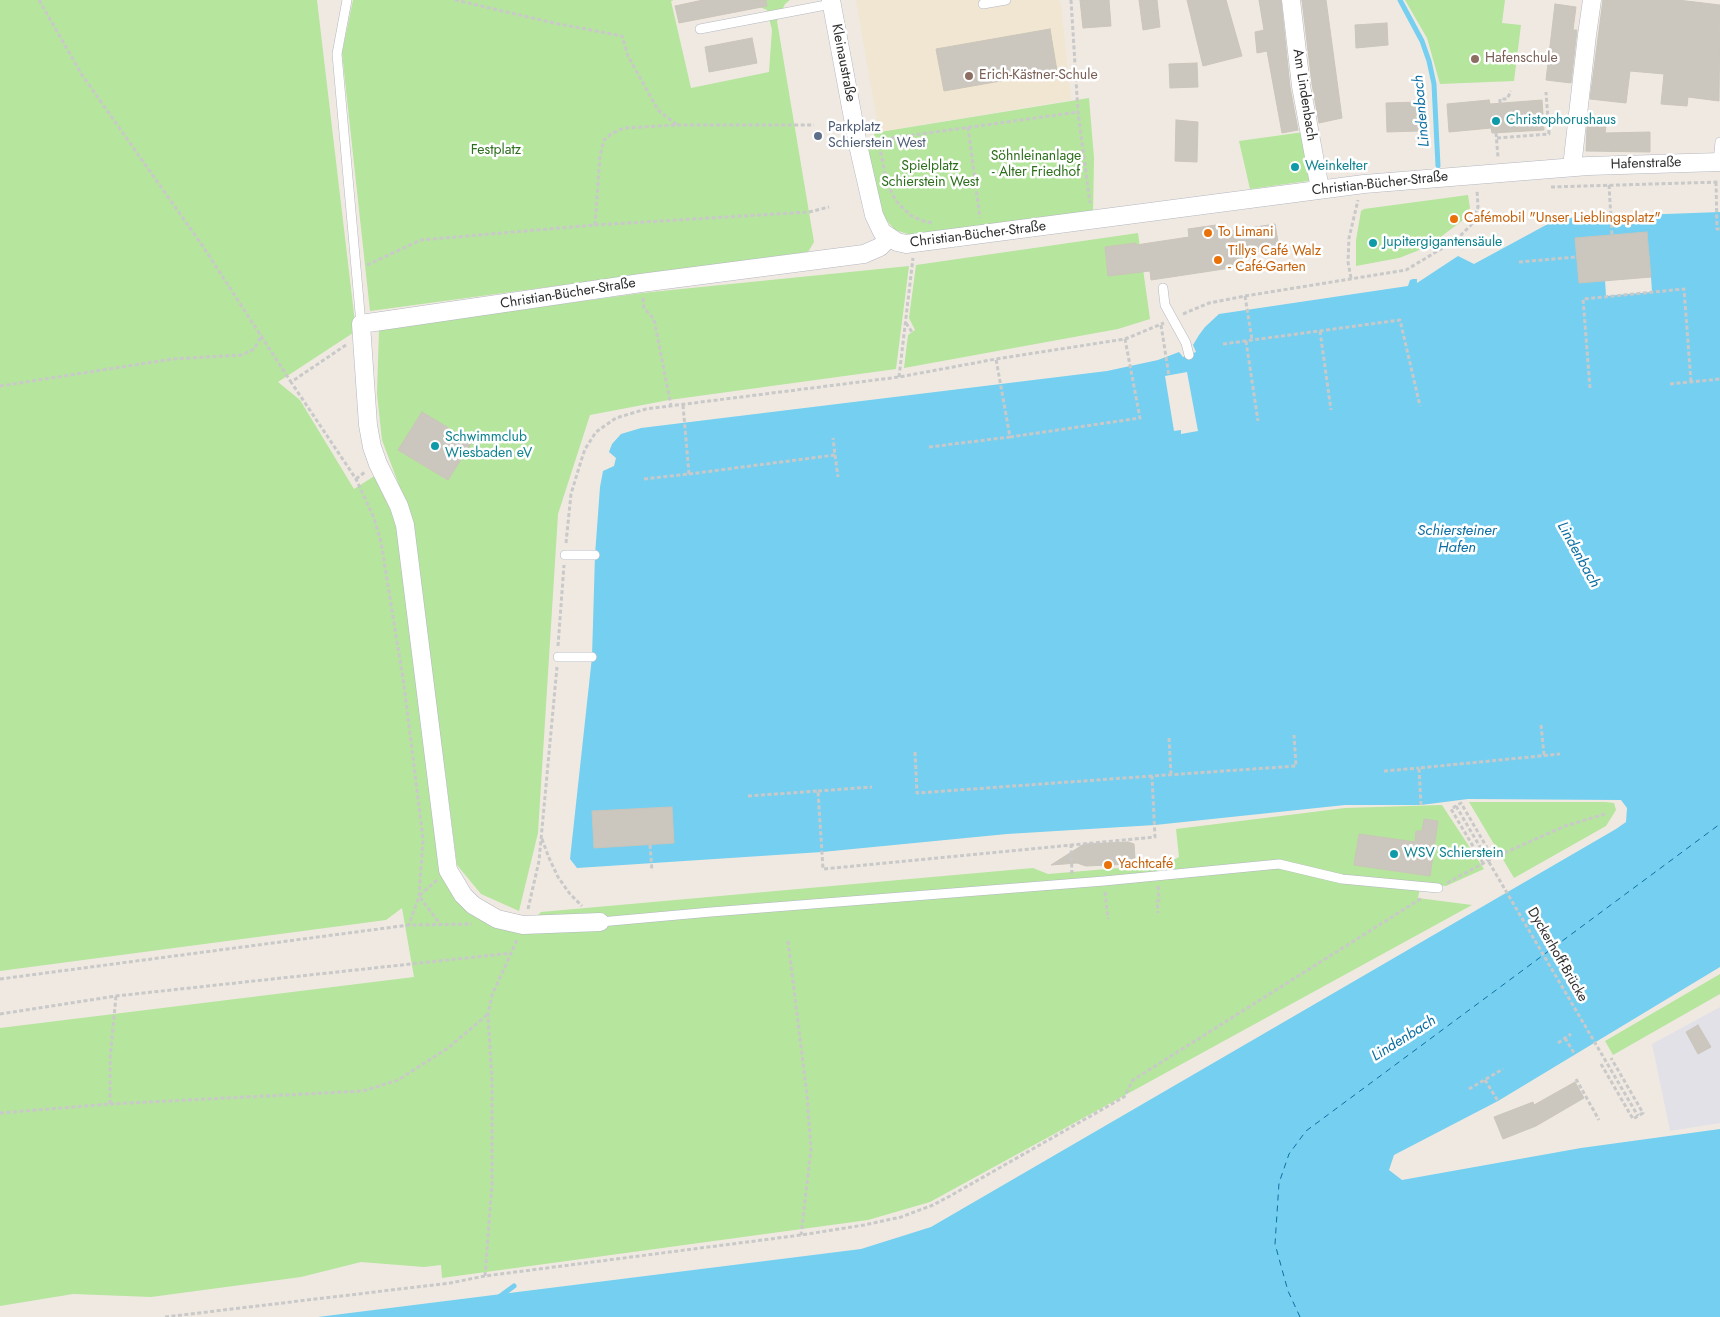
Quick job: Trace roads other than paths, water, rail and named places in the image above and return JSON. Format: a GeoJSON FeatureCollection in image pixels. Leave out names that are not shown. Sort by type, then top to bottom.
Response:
{"type":"FeatureCollection","features":[{"type":"Feature","properties":{"kind":"street","name":"Am Lindenbach"},"geometry":{"type":"LineString","coordinates":[[1291,0],[1301,86],[1319,184]]}},
{"type":"Feature","properties":{"kind":"street"},"geometry":{"type":"LineString","coordinates":[[1572,167],[1586,35],[1592,0]]}},
{"type":"Feature","properties":{"kind":"street","name":"Kleinaustraße"},"geometry":{"type":"LineString","coordinates":[[831,2],[858,145],[874,215],[882,232],[889,238]]}},
{"type":"Feature","properties":{"kind":"street","name":"Hafenstraße"},"geometry":{"type":"LineString","coordinates":[[1572,167],[1719,162]]}},
{"type":"Feature","properties":{"kind":"street","name":"Christian-Bücher-Straße"},"geometry":{"type":"LineString","coordinates":[[362,329],[641,283],[864,254],[880,247],[889,238],[897,242],[915,244],[1092,220],[1319,184],[1364,184],[1572,167]]}},
{"type":"Feature","properties":{"kind":"street"},"geometry":{"type":"LineString","coordinates":[[362,329],[368,425],[372,447],[378,464],[399,506],[405,525],[448,870],[454,883],[473,905],[496,919],[523,925],[600,922]]}},
{"type":"Feature","properties":{"kind":"lane"},"geometry":{"type":"LineString","coordinates":[[346,0],[337,54],[362,329]]}},
{"type":"Feature","properties":{"kind":"lane"},"geometry":{"type":"LineString","coordinates":[[983,4],[1006,0]]}},
{"type":"Feature","properties":{"kind":"lane"},"geometry":{"type":"LineString","coordinates":[[700,29],[831,2]]}},
{"type":"Feature","properties":{"kind":"lane"},"geometry":{"type":"LineString","coordinates":[[1719,162],[1720,142]]}},
{"type":"Feature","properties":{"kind":"lane"},"geometry":{"type":"LineString","coordinates":[[1163,288],[1165,305],[1186,343],[1189,355]]}},
{"type":"Feature","properties":{"kind":"lane"},"geometry":{"type":"LineString","coordinates":[[565,555],[595,555]]}},
{"type":"Feature","properties":{"kind":"lane"},"geometry":{"type":"LineString","coordinates":[[558,657],[592,657]]}},
{"type":"Feature","properties":{"kind":"lane"},"geometry":{"type":"LineString","coordinates":[[600,922],[1280,864],[1342,879],[1438,888]]}},
{"type":"Feature","properties":{"kind":"water","name":"Schiersteiner Hafen"},"geometry":{"type":"Polygon","coordinates":[[[1720,212],[1720,967],[1498,1101],[1394,1155],[1389,1170],[1402,1180],[1581,1148],[1720,1129],[1720,1317],[318,1317],[861,1249],[931,1227],[1626,822],[1627,808],[1621,800],[1468,799],[1421,805],[1345,805],[1155,825],[1007,834],[822,852],[577,868],[570,859],[592,657],[595,555],[600,487],[603,471],[614,466],[616,458],[609,452],[612,444],[621,434],[641,428],[1107,371],[1158,360],[1179,352],[1183,357],[1196,352],[1193,345],[1199,335],[1219,314],[1408,286],[1410,280],[1417,279],[1417,283],[1458,256],[1474,264],[1559,218],[1720,212]]]}},
{"type":"Feature","properties":{"kind":"waterway","name":"Lindenbach"},"geometry":{"type":"LineString","coordinates":[[1400,0],[1422,41],[1429,61],[1434,84],[1438,166]]}},
{"type":"Feature","properties":{"kind":"waterway"},"geometry":{"type":"LineString","coordinates":[[499,1297],[514,1286]]}},
{"type":"Feature","properties":{"kind":"place","name":"Hafenschule"},"geometry":{"type":"Point","coordinates":[1475,59]}},
{"type":"Feature","properties":{"kind":"place","name":"Erich-Kästner-Schule"},"geometry":{"type":"Point","coordinates":[969,76]}},
{"type":"Feature","properties":{"kind":"place","name":"Christophorushaus"},"geometry":{"type":"Point","coordinates":[1496,121]}},
{"type":"Feature","properties":{"kind":"place","name":"Parkplatz Schierstein West"},"geometry":{"type":"Point","coordinates":[818,136]}},
{"type":"Feature","properties":{"kind":"place","name":"Weinkelter"},"geometry":{"type":"Point","coordinates":[1295,167]}},
{"type":"Feature","properties":{"kind":"place","name":"Cafémobil \"Unser Lieblingsplatz\""},"geometry":{"type":"Point","coordinates":[1454,219]}},
{"type":"Feature","properties":{"kind":"place","name":"To Limani"},"geometry":{"type":"Point","coordinates":[1208,233]}},
{"type":"Feature","properties":{"kind":"place","name":"Jupitergigantensäule"},"geometry":{"type":"Point","coordinates":[1373,243]}},
{"type":"Feature","properties":{"kind":"place","name":"Tillys Café Walz - Café-Garten"},"geometry":{"type":"Point","coordinates":[1218,260]}},
{"type":"Feature","properties":{"kind":"place","name":"Schwimmclub Wiesbaden eV"},"geometry":{"type":"Point","coordinates":[435,446]}},
{"type":"Feature","properties":{"kind":"place","name":"WSV Schierstein"},"geometry":{"type":"Point","coordinates":[1394,854]}},
{"type":"Feature","properties":{"kind":"place","name":"Yachtcafé"},"geometry":{"type":"Point","coordinates":[1108,865]}},
{"type":"Feature","properties":{"kind":"park label","name":"Festplatz"},"geometry":{"type":"Point","coordinates":[496,151]}},
{"type":"Feature","properties":{"kind":"park label","name":"Söhnleinanlage - Alter Friedhof"},"geometry":{"type":"Point","coordinates":[1036,166]}},
{"type":"Feature","properties":{"kind":"park label","name":"Spielplatz Schierstein West"},"geometry":{"type":"Point","coordinates":[930,176]}}]}
